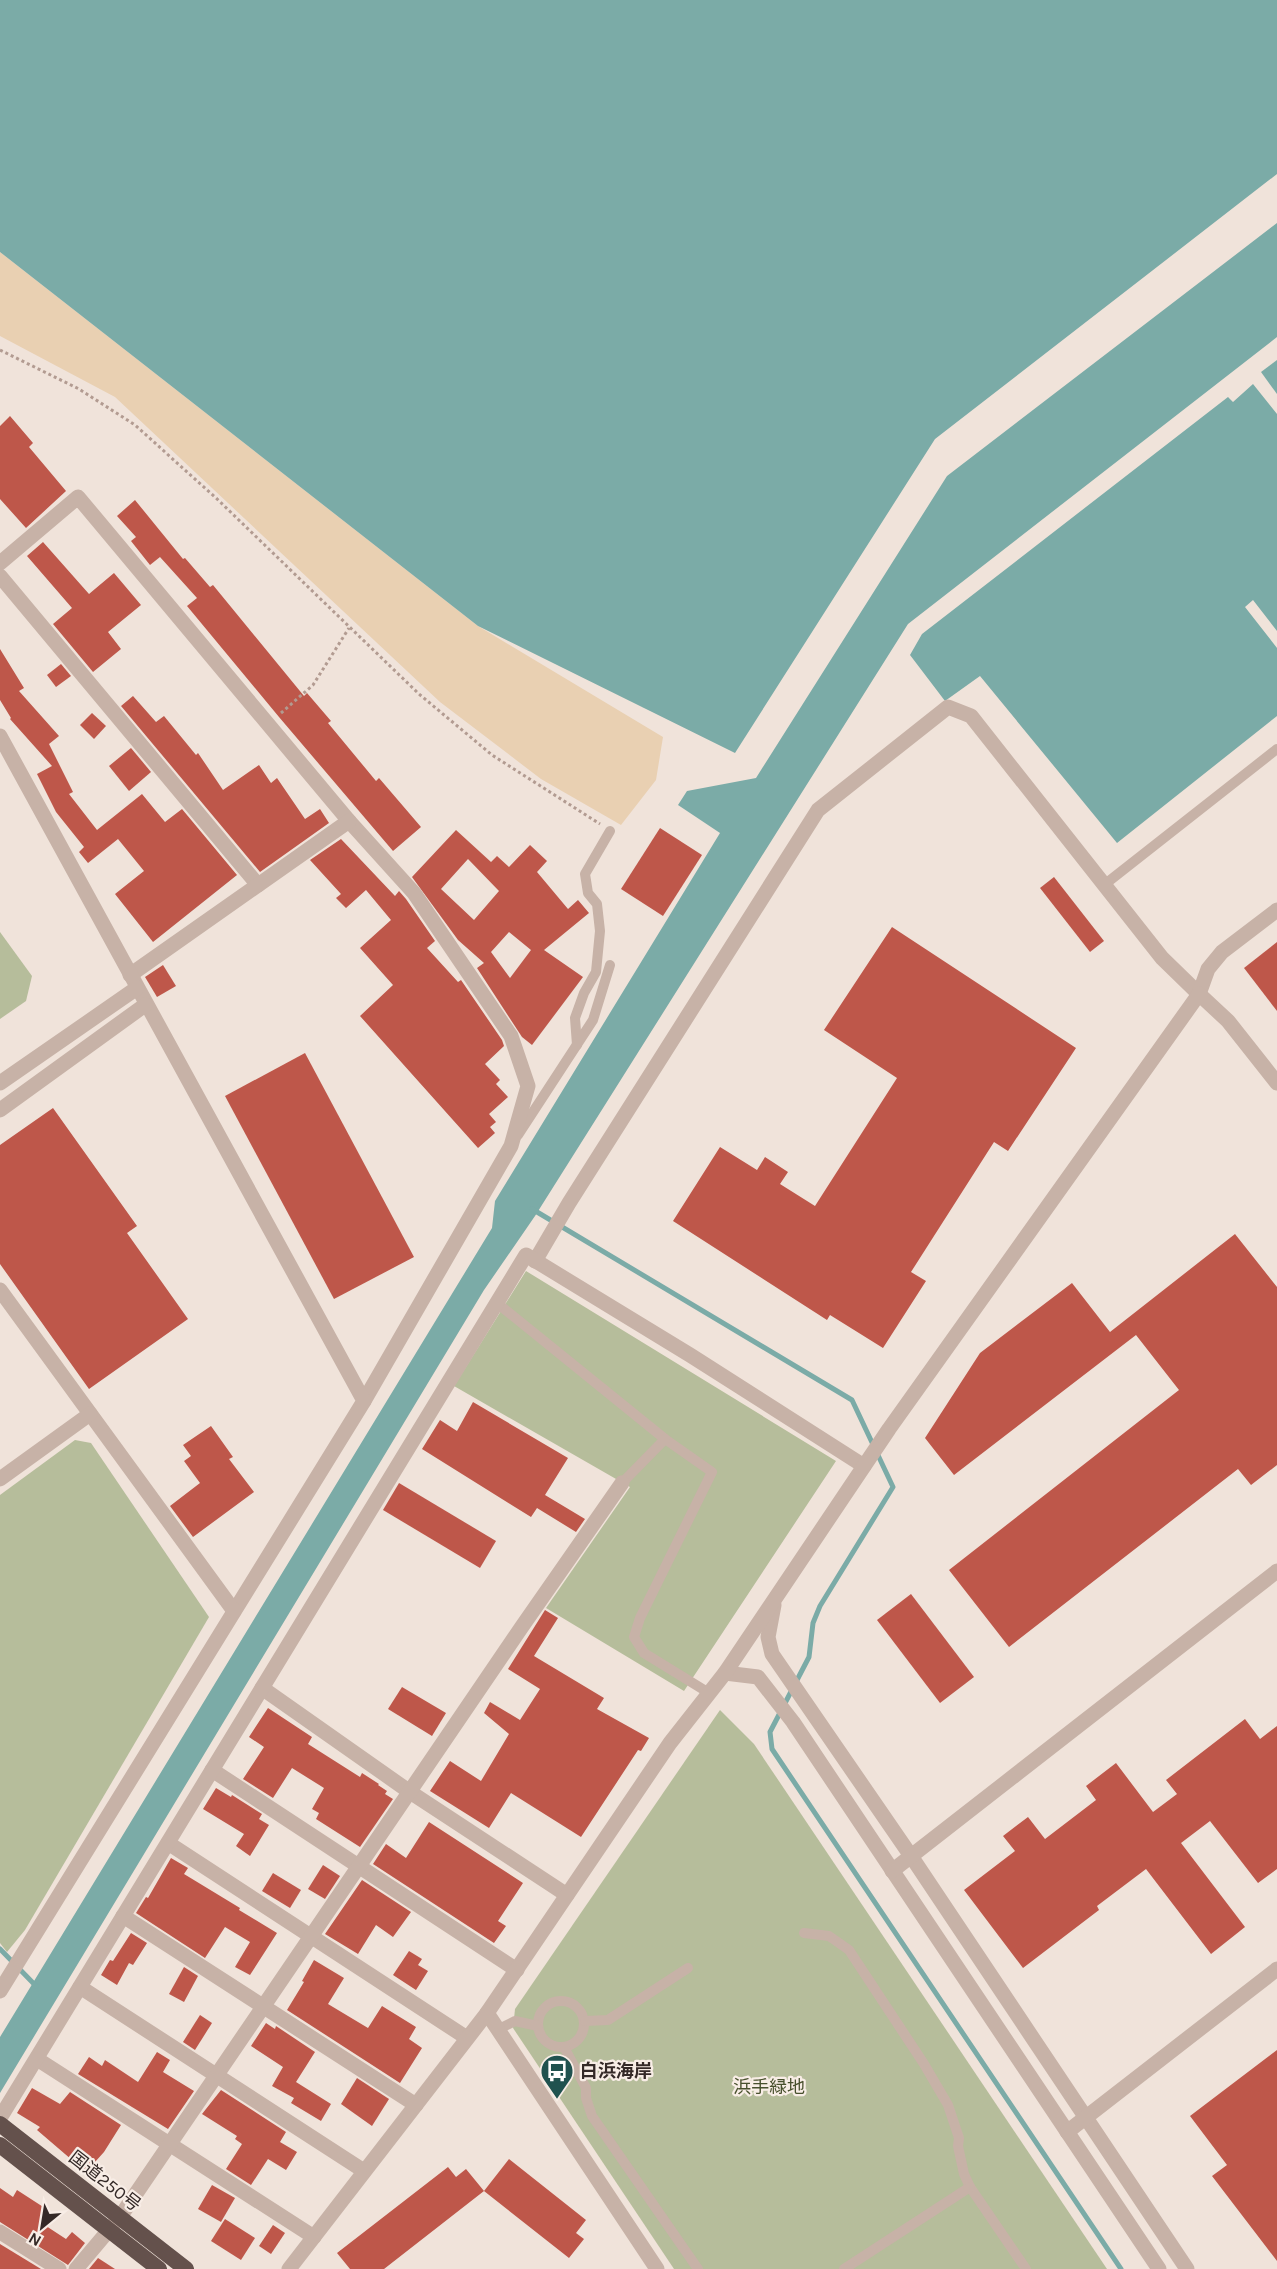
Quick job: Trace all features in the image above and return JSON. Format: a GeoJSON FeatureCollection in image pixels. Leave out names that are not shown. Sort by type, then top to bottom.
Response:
{"type":"FeatureCollection","features":[{"type":"Feature","properties":{"kind":"highway","name":"国道250号"},"geometry":{"type":"LineString","coordinates":[[0,2124],[116,2224],[159,2269]]}},
{"type":"Feature","properties":{"kind":"highway","name":"国道250号"},"geometry":{"type":"LineString","coordinates":[[0,2145],[186,2269]]}},
{"type":"Feature","properties":{"kind":"street"},"geometry":{"type":"LineString","coordinates":[[0,563],[78,497],[349,821],[414,893],[512,1036],[528,1086],[511,1146],[364,1401],[2,1979]]}},
{"type":"Feature","properties":{"kind":"street"},"geometry":{"type":"LineString","coordinates":[[0,576],[258,885]]}},
{"type":"Feature","properties":{"kind":"street"},"geometry":{"type":"LineString","coordinates":[[535,1261],[569,1203],[818,810],[948,707],[971,716],[1162,958],[1228,1021],[1277,1083]]}},
{"type":"Feature","properties":{"kind":"street"},"geometry":{"type":"LineString","coordinates":[[0,736],[145,1005],[364,1401]]}},
{"type":"Feature","properties":{"kind":"street"},"geometry":{"type":"LineString","coordinates":[[0,1083],[258,885],[349,821]]}},
{"type":"Feature","properties":{"kind":"street"},"geometry":{"type":"LineString","coordinates":[[289,2269],[487,2013],[670,1743],[725,1673],[864,1466],[1199,994],[1208,969],[1222,952],[1277,910]]}},
{"type":"Feature","properties":{"kind":"street"},"geometry":{"type":"LineString","coordinates":[[0,1110],[145,1005]]}},
{"type":"Feature","properties":{"kind":"street"},"geometry":{"type":"LineString","coordinates":[[0,2118],[526,1256],[690,1355],[864,1466]]}},
{"type":"Feature","properties":{"kind":"street"},"geometry":{"type":"LineString","coordinates":[[0,1290],[234,1611]]}},
{"type":"Feature","properties":{"kind":"street"},"geometry":{"type":"LineString","coordinates":[[0,1479],[90,1414]]}},
{"type":"Feature","properties":{"kind":"street"},"geometry":{"type":"LineString","coordinates":[[76,2269],[116,2224],[520,1628],[622,1483]]}},
{"type":"Feature","properties":{"kind":"street"},"geometry":{"type":"LineString","coordinates":[[892,1870],[1277,1571]]}},
{"type":"Feature","properties":{"kind":"street"},"geometry":{"type":"LineString","coordinates":[[776,1596],[768,1637],[772,1654],[911,1856],[1187,2269]]}},
{"type":"Feature","properties":{"kind":"street"},"geometry":{"type":"LineString","coordinates":[[743,1646],[760,1648],[772,1654]]}},
{"type":"Feature","properties":{"kind":"street"},"geometry":{"type":"LineString","coordinates":[[725,1673],[758,1677],[793,1722],[1159,2269]]}},
{"type":"Feature","properties":{"kind":"street"},"geometry":{"type":"LineString","coordinates":[[262,1689],[410,1792],[567,1895]]}},
{"type":"Feature","properties":{"kind":"street"},"geometry":{"type":"LineString","coordinates":[[212,1770],[517,1970]]}},
{"type":"Feature","properties":{"kind":"street"},"geometry":{"type":"LineString","coordinates":[[168,1843],[467,2038]]}},
{"type":"Feature","properties":{"kind":"street"},"geometry":{"type":"LineString","coordinates":[[123,1916],[416,2105]]}},
{"type":"Feature","properties":{"kind":"street"},"geometry":{"type":"LineString","coordinates":[[1067,2132],[1277,1969]]}},
{"type":"Feature","properties":{"kind":"street"},"geometry":{"type":"LineString","coordinates":[[80,1987],[364,2171]]}},
{"type":"Feature","properties":{"kind":"street"},"geometry":{"type":"LineString","coordinates":[[487,2013],[657,2269]]}},
{"type":"Feature","properties":{"kind":"street"},"geometry":{"type":"LineString","coordinates":[[37,2059],[314,2237]]}},
{"type":"Feature","properties":{"kind":"street"},"geometry":{"type":"LineString","coordinates":[[0,2232],[58,2269]]}},
{"type":"Feature","properties":{"kind":"lane"},"geometry":{"type":"LineString","coordinates":[[1104,885],[1277,748]]}},
{"type":"Feature","properties":{"kind":"lane"},"geometry":{"type":"LineString","coordinates":[[577,1045],[575,1018],[584,993],[596,972],[600,932],[597,904],[588,893],[585,874],[610,831]]}},
{"type":"Feature","properties":{"kind":"lane"},"geometry":{"type":"LineString","coordinates":[[511,1146],[593,1020],[610,965]]}},
{"type":"Feature","properties":{"kind":"lane"},"geometry":{"type":"LineString","coordinates":[[497,1303],[665,1439],[712,1472],[640,1618],[634,1636],[644,1653],[709,1693]]}},
{"type":"Feature","properties":{"kind":"lane"},"geometry":{"type":"LineString","coordinates":[[622,1483],[665,1439]]}},
{"type":"Feature","properties":{"kind":"lane"},"geometry":{"type":"LineString","coordinates":[[804,1933],[829,1936],[849,1950],[924,2064],[948,2105],[959,2138],[958,2146],[964,2174],[970,2187],[1026,2269]]}},
{"type":"Feature","properties":{"kind":"lane"},"geometry":{"type":"LineString","coordinates":[[585,2021],[608,2020],[688,1968]]}},
{"type":"Feature","properties":{"kind":"lane"},"geometry":{"type":"LineString","coordinates":[[566,2001],[578,2008],[585,2021],[580,2038],[564,2047],[552,2046],[542,2038],[538,2026],[541,2012],[552,2003],[566,2001]]}},
{"type":"Feature","properties":{"kind":"lane"},"geometry":{"type":"LineString","coordinates":[[499,2029],[514,2021],[538,2026]]}},
{"type":"Feature","properties":{"kind":"lane"},"geometry":{"type":"LineString","coordinates":[[564,2047],[586,2088],[586,2098],[592,2116],[698,2269]]}},
{"type":"Feature","properties":{"kind":"lane"},"geometry":{"type":"LineString","coordinates":[[844,2269],[970,2187]]}},
{"type":"Feature","properties":{"kind":"path"},"geometry":{"type":"LineString","coordinates":[[0,350],[79,389],[135,425],[216,498],[419,694],[492,755],[610,831]]}},
{"type":"Feature","properties":{"kind":"path"},"geometry":{"type":"LineString","coordinates":[[268,724],[313,685],[349,628]]}},
{"type":"Feature","properties":{"kind":"green space"},"geometry":{"type":"Polygon","coordinates":[[[0,932],[32,976],[26,1001],[0,1019],[0,932]]]}},
{"type":"Feature","properties":{"kind":"green space"},"geometry":{"type":"Polygon","coordinates":[[[526,1271],[836,1461],[684,1691],[546,1608],[630,1487],[454,1386],[526,1271]]]}},
{"type":"Feature","properties":{"kind":"green space"},"geometry":{"type":"Polygon","coordinates":[[[75,1440],[91,1443],[209,1617],[25,1930],[7,1952],[0,1943],[0,1495],[75,1440]]]}},
{"type":"Feature","properties":{"kind":"green space","name":"浜手緑地"},"geometry":{"type":"Polygon","coordinates":[[[720,1710],[754,1744],[1107,2269],[674,2269],[513,2028],[515,2009],[720,1710]]]}},
{"type":"Feature","properties":{"kind":"sand"},"geometry":{"type":"Polygon","coordinates":[[[0,252],[478,626],[663,737],[656,780],[621,825],[541,779],[440,702],[115,397],[0,336],[0,252]]]}},
{"type":"Feature","properties":{"kind":"water"},"geometry":{"type":"Polygon","coordinates":[[[0,0],[1277,0],[1277,174],[935,439],[735,753],[478,626],[0,252],[0,0]]]}},
{"type":"Feature","properties":{"kind":"water"},"geometry":{"type":"Polygon","coordinates":[[[1277,223],[1277,337],[908,624],[535,1216],[484,1290],[0,2093],[0,2037],[492,1228],[495,1201],[720,833],[678,805],[687,791],[756,778],[947,476],[1277,223]]]}},
{"type":"Feature","properties":{"kind":"water"},"geometry":{"type":"Polygon","coordinates":[[[1277,360],[1277,394],[1261,372],[1277,360]]]}},
{"type":"Feature","properties":{"kind":"water"},"geometry":{"type":"Polygon","coordinates":[[[1253,384],[1277,414],[1277,631],[1253,600],[1245,607],[1277,648],[1277,716],[1117,843],[980,676],[945,701],[910,655],[922,634],[1228,397],[1233,402],[1253,384]]]}},
{"type":"Feature","properties":{"kind":"building"},"geometry":{"type":"Polygon","coordinates":[[[10,416],[33,443],[29,447],[66,491],[26,528],[0,499],[0,426],[10,416]]]}},
{"type":"Feature","properties":{"kind":"building"},"geometry":{"type":"Polygon","coordinates":[[[135,500],[183,559],[185,558],[210,587],[213,585],[304,696],[307,693],[331,721],[328,723],[376,781],[379,778],[421,827],[393,851],[187,606],[197,598],[160,557],[150,565],[131,541],[136,537],[117,516],[135,500]]]}},
{"type":"Feature","properties":{"kind":"building"},"geometry":{"type":"Polygon","coordinates":[[[43,542],[89,594],[114,573],[141,605],[108,632],[121,649],[93,672],[53,624],[72,608],[27,556],[43,542]]]}},
{"type":"Feature","properties":{"kind":"building"},"geometry":{"type":"Polygon","coordinates":[[[0,649],[24,688],[19,691],[59,736],[49,744],[73,792],[69,794],[97,830],[142,794],[165,822],[182,809],[237,875],[153,942],[115,894],[144,871],[118,839],[88,863],[79,852],[84,847],[56,812],[37,774],[52,766],[10,719],[0,700],[0,649]]]}},
{"type":"Feature","properties":{"kind":"building"},"geometry":{"type":"Polygon","coordinates":[[[61,664],[71,676],[56,687],[47,675],[61,664]]]}},
{"type":"Feature","properties":{"kind":"building"},"geometry":{"type":"Polygon","coordinates":[[[133,696],[156,722],[164,716],[196,755],[198,753],[223,790],[259,765],[271,783],[277,778],[305,819],[320,809],[329,823],[260,872],[121,706],[133,696]]]}},
{"type":"Feature","properties":{"kind":"building"},"geometry":{"type":"Polygon","coordinates":[[[92,713],[106,726],[94,739],[80,725],[92,713]]]}},
{"type":"Feature","properties":{"kind":"building"},"geometry":{"type":"Polygon","coordinates":[[[131,748],[151,772],[129,791],[109,766],[131,748]]]}},
{"type":"Feature","properties":{"kind":"building"},"geometry":{"type":"Polygon","coordinates":[[[660,828],[702,855],[663,916],[621,889],[660,828]]]}},
{"type":"Feature","properties":{"kind":"building"},"geometry":{"type":"Polygon","coordinates":[[[456,830],[491,862],[497,856],[509,867],[530,845],[547,861],[537,872],[568,909],[578,900],[589,913],[544,950],[583,977],[532,1045],[522,1037],[477,968],[484,963],[458,940],[412,877],[456,830]],[[468,859],[441,889],[474,920],[499,891],[468,859]],[[509,932],[491,952],[510,978],[531,950],[509,932]]]}},
{"type":"Feature","properties":{"kind":"building"},"geometry":{"type":"Polygon","coordinates":[[[341,839],[395,896],[399,891],[406,899],[435,941],[427,948],[458,982],[461,980],[502,1040],[504,1046],[485,1064],[500,1080],[496,1084],[508,1097],[489,1114],[496,1122],[490,1127],[495,1133],[478,1148],[360,1016],[393,985],[360,948],[391,920],[366,890],[346,908],[336,898],[341,894],[310,860],[341,839]]]}},
{"type":"Feature","properties":{"kind":"building"},"geometry":{"type":"Polygon","coordinates":[[[1054,877],[1104,941],[1090,952],[1040,888],[1054,877]]]}},
{"type":"Feature","properties":{"kind":"building"},"geometry":{"type":"Polygon","coordinates":[[[892,927],[1076,1048],[1008,1151],[994,1142],[911,1272],[926,1281],[883,1348],[830,1315],[827,1320],[673,1221],[720,1147],[757,1170],[765,1157],[788,1172],[780,1184],[815,1206],[897,1078],[824,1030],[892,927]]]}},
{"type":"Feature","properties":{"kind":"building"},"geometry":{"type":"Polygon","coordinates":[[[1277,942],[1277,1011],[1244,968],[1277,942]]]}},
{"type":"Feature","properties":{"kind":"building"},"geometry":{"type":"Polygon","coordinates":[[[163,965],[176,986],[157,997],[145,977],[163,965]]]}},
{"type":"Feature","properties":{"kind":"building"},"geometry":{"type":"Polygon","coordinates":[[[305,1053],[414,1257],[334,1299],[225,1096],[305,1053]]]}},
{"type":"Feature","properties":{"kind":"building"},"geometry":{"type":"Polygon","coordinates":[[[53,1108],[137,1226],[127,1233],[188,1319],[89,1389],[0,1264],[0,1145],[53,1108]]]}},
{"type":"Feature","properties":{"kind":"building"},"geometry":{"type":"Polygon","coordinates":[[[1235,1234],[1277,1287],[1277,1465],[1251,1485],[1238,1469],[1009,1647],[949,1570],[1179,1390],[1136,1335],[954,1475],[925,1438],[980,1353],[1072,1283],[1110,1332],[1235,1234]]]}},
{"type":"Feature","properties":{"kind":"building"},"geometry":{"type":"Polygon","coordinates":[[[473,1402],[568,1458],[545,1495],[585,1519],[576,1532],[537,1508],[531,1517],[422,1449],[440,1420],[457,1431],[473,1402]]]}},
{"type":"Feature","properties":{"kind":"building"},"geometry":{"type":"Polygon","coordinates":[[[211,1426],[233,1457],[229,1459],[254,1492],[193,1537],[170,1506],[200,1483],[184,1461],[191,1456],[183,1445],[211,1426]]]}},
{"type":"Feature","properties":{"kind":"building"},"geometry":{"type":"Polygon","coordinates":[[[399,1483],[496,1541],[480,1568],[383,1510],[399,1483]]]}},
{"type":"Feature","properties":{"kind":"building"},"geometry":{"type":"Polygon","coordinates":[[[911,1594],[974,1677],[940,1703],[877,1620],[911,1594]]]}},
{"type":"Feature","properties":{"kind":"building"},"geometry":{"type":"Polygon","coordinates":[[[545,1610],[558,1618],[534,1656],[604,1698],[597,1709],[649,1738],[641,1751],[638,1750],[581,1837],[511,1793],[489,1828],[430,1791],[450,1761],[481,1781],[509,1734],[484,1713],[490,1702],[520,1720],[540,1689],[508,1669],[545,1610]]]}},
{"type":"Feature","properties":{"kind":"building"},"geometry":{"type":"Polygon","coordinates":[[[402,1687],[446,1713],[432,1736],[388,1709],[402,1687]]]}},
{"type":"Feature","properties":{"kind":"building"},"geometry":{"type":"Polygon","coordinates":[[[268,1708],[312,1737],[308,1744],[360,1777],[362,1773],[379,1784],[387,1791],[385,1794],[393,1799],[360,1847],[316,1819],[319,1813],[312,1809],[324,1788],[292,1768],[273,1798],[243,1779],[264,1747],[249,1737],[268,1708]]]}},
{"type":"Feature","properties":{"kind":"building"},"geometry":{"type":"Polygon","coordinates":[[[1245,1719],[1260,1739],[1277,1726],[1277,1869],[1258,1883],[1210,1821],[1181,1843],[1245,1927],[1211,1954],[1146,1869],[1097,1906],[1099,1910],[1023,1968],[964,1890],[1015,1851],[1003,1836],[1028,1817],[1045,1839],[1096,1800],[1086,1786],[1116,1763],[1153,1812],[1177,1794],[1166,1780],[1245,1719]]]}},
{"type":"Feature","properties":{"kind":"building"},"geometry":{"type":"Polygon","coordinates":[[[216,1788],[262,1814],[259,1819],[269,1825],[250,1856],[236,1846],[244,1834],[203,1809],[216,1788]]]}},
{"type":"Feature","properties":{"kind":"building"},"geometry":{"type":"Polygon","coordinates":[[[429,1822],[523,1883],[498,1921],[506,1926],[494,1943],[373,1864],[386,1844],[406,1858],[429,1822]]]}},
{"type":"Feature","properties":{"kind":"building"},"geometry":{"type":"Polygon","coordinates":[[[171,1858],[188,1868],[184,1874],[277,1933],[250,1975],[235,1967],[250,1942],[225,1927],[205,1958],[136,1913],[146,1897],[148,1898],[171,1858]]]}},
{"type":"Feature","properties":{"kind":"building"},"geometry":{"type":"Polygon","coordinates":[[[323,1865],[340,1876],[325,1899],[308,1889],[323,1865]]]}},
{"type":"Feature","properties":{"kind":"building"},"geometry":{"type":"Polygon","coordinates":[[[273,1873],[301,1890],[290,1908],[262,1891],[273,1873]]]}},
{"type":"Feature","properties":{"kind":"building"},"geometry":{"type":"Polygon","coordinates":[[[362,1880],[411,1912],[393,1937],[376,1925],[358,1954],[325,1934],[362,1880]]]}},
{"type":"Feature","properties":{"kind":"building"},"geometry":{"type":"Polygon","coordinates":[[[131,1933],[147,1943],[133,1965],[129,1963],[117,1985],[101,1975],[131,1933]]]}},
{"type":"Feature","properties":{"kind":"building"},"geometry":{"type":"Polygon","coordinates":[[[409,1951],[422,1959],[418,1965],[428,1971],[416,1990],[393,1975],[409,1951]]]}},
{"type":"Feature","properties":{"kind":"building"},"geometry":{"type":"Polygon","coordinates":[[[314,1960],[344,1978],[328,2004],[368,2028],[382,2006],[416,2027],[409,2039],[422,2048],[400,2083],[287,2010],[314,1960]]]}},
{"type":"Feature","properties":{"kind":"building"},"geometry":{"type":"Polygon","coordinates":[[[184,1967],[198,1976],[184,2002],[169,1994],[184,1967]]]}},
{"type":"Feature","properties":{"kind":"building"},"geometry":{"type":"Polygon","coordinates":[[[200,2015],[212,2023],[195,2050],[183,2042],[200,2015]]]}},
{"type":"Feature","properties":{"kind":"building"},"geometry":{"type":"Polygon","coordinates":[[[266,2023],[275,2029],[276,2026],[315,2052],[296,2082],[331,2104],[321,2121],[291,2103],[294,2098],[272,2086],[283,2067],[251,2046],[266,2023]]]}},
{"type":"Feature","properties":{"kind":"building"},"geometry":{"type":"Polygon","coordinates":[[[1277,2050],[1277,2261],[1212,2176],[1227,2165],[1190,2116],[1277,2050]]]}},
{"type":"Feature","properties":{"kind":"building"},"geometry":{"type":"Polygon","coordinates":[[[157,2052],[170,2060],[163,2072],[194,2091],[168,2129],[78,2074],[89,2057],[102,2066],[105,2060],[138,2082],[157,2052]]]}},
{"type":"Feature","properties":{"kind":"building"},"geometry":{"type":"Polygon","coordinates":[[[357,2078],[389,2099],[372,2126],[341,2104],[357,2078]]]}},
{"type":"Feature","properties":{"kind":"building"},"geometry":{"type":"Polygon","coordinates":[[[32,2088],[60,2104],[70,2092],[121,2125],[104,2152],[86,2172],[37,2130],[40,2127],[17,2113],[32,2088]]]}},
{"type":"Feature","properties":{"kind":"building"},"geometry":{"type":"Polygon","coordinates":[[[221,2090],[286,2132],[280,2142],[297,2152],[286,2170],[268,2159],[251,2185],[226,2169],[242,2144],[235,2139],[237,2136],[202,2114],[221,2090]]]}},
{"type":"Feature","properties":{"kind":"building"},"geometry":{"type":"Polygon","coordinates":[[[509,2159],[586,2220],[576,2233],[584,2239],[569,2258],[484,2191],[509,2159]]]}},
{"type":"Feature","properties":{"kind":"building"},"geometry":{"type":"Polygon","coordinates":[[[448,2167],[456,2177],[466,2169],[484,2191],[384,2269],[350,2269],[337,2253],[448,2167]]]}},
{"type":"Feature","properties":{"kind":"building"},"geometry":{"type":"Polygon","coordinates":[[[212,2185],[235,2198],[221,2222],[198,2209],[212,2185]]]}},
{"type":"Feature","properties":{"kind":"building"},"geometry":{"type":"Polygon","coordinates":[[[0,2188],[13,2197],[17,2190],[51,2212],[43,2224],[66,2239],[72,2232],[85,2243],[68,2265],[0,2222],[0,2188]]]}},
{"type":"Feature","properties":{"kind":"building"},"geometry":{"type":"Polygon","coordinates":[[[225,2219],[255,2238],[241,2260],[211,2241],[225,2219]]]}},
{"type":"Feature","properties":{"kind":"building"},"geometry":{"type":"Polygon","coordinates":[[[273,2225],[285,2233],[271,2254],[259,2246],[273,2225]]]}},
{"type":"Feature","properties":{"kind":"building"},"geometry":{"type":"Polygon","coordinates":[[[0,2244],[41,2269],[0,2269],[0,2244]]]}},
{"type":"Feature","properties":{"kind":"building"},"geometry":{"type":"Polygon","coordinates":[[[98,2258],[115,2269],[89,2269],[98,2258]]]}},
{"type":"Feature","properties":{"kind":"waterway"},"geometry":{"type":"LineString","coordinates":[[532,1209],[852,1400],[893,1487],[820,1606],[813,1623],[809,1657],[770,1732],[772,1749],[1121,2269]]}},
{"type":"Feature","properties":{"kind":"waterway"},"geometry":{"type":"LineString","coordinates":[[0,1949],[36,1986]]}},
{"type":"Feature","properties":{"kind":"place","name":"白浜海岸"},"geometry":{"type":"Point","coordinates":[557,2100]}}]}
